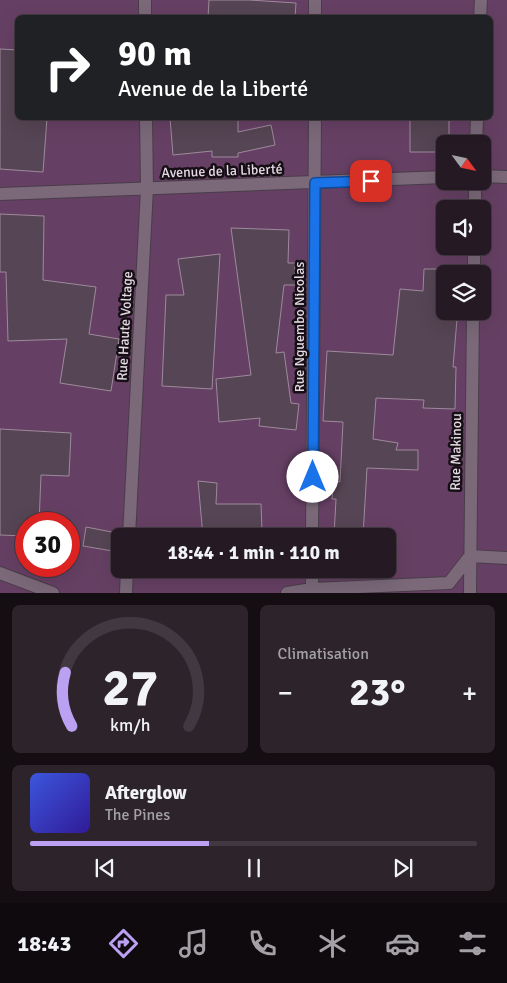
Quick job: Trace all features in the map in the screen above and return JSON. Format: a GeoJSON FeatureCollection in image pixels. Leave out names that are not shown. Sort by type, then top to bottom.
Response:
{"type":"FeatureCollection","features":[{"type":"Feature","properties":{"kind":"street"},"geometry":{"type":"LineString","coordinates":[[145,0],[145,15]]}},
{"type":"Feature","properties":{"kind":"street"},"geometry":{"type":"LineString","coordinates":[[315,0],[315,15]]}},
{"type":"Feature","properties":{"kind":"street"},"geometry":{"type":"LineString","coordinates":[[480,15],[481,0]]}},
{"type":"Feature","properties":{"kind":"street","name":"Rue Haute Voltage"},"geometry":{"type":"LineString","coordinates":[[128,528],[147,188],[146,120]]}},
{"type":"Feature","properties":{"kind":"street","name":"Rue Nguembo Nicolas"},"geometry":{"type":"LineString","coordinates":[[312,528],[315,120]]}},
{"type":"Feature","properties":{"kind":"street"},"geometry":{"type":"LineString","coordinates":[[476,135],[477,120]]}},
{"type":"Feature","properties":{"kind":"street","name":"Avenue de la Liberté"},"geometry":{"type":"LineString","coordinates":[[0,194],[436,177]]}},
{"type":"Feature","properties":{"kind":"street"},"geometry":{"type":"LineString","coordinates":[[491,177],[507,178]]}},
{"type":"Feature","properties":{"kind":"street","name":"Rue Makinou"},"geometry":{"type":"LineString","coordinates":[[470,593],[473,320]]}},
{"type":"Feature","properties":{"kind":"street"},"geometry":{"type":"LineString","coordinates":[[287,593],[449,582],[470,556],[507,558]]}},
{"type":"Feature","properties":{"kind":"street"},"geometry":{"type":"LineString","coordinates":[[0,573],[53,593]]}},
{"type":"Feature","properties":{"kind":"street"},"geometry":{"type":"LineString","coordinates":[[126,593],[127,578]]}},
{"type":"Feature","properties":{"kind":"street"},"geometry":{"type":"LineString","coordinates":[[312,578],[312,591]]}},
{"type":"Feature","properties":{"kind":"shaded area"},"geometry":{"type":"Polygon","coordinates":[[[0,0],[507,0],[507,593],[0,593],[0,0]]]}},
{"type":"Feature","properties":{"kind":"building"},"geometry":{"type":"Polygon","coordinates":[[[209,0],[296,3],[295,15],[208,15],[209,0]]]}},
{"type":"Feature","properties":{"kind":"building"},"geometry":{"type":"Polygon","coordinates":[[[0,49],[15,50],[15,120],[47,120],[43,172],[0,169],[0,49]]]}},
{"type":"Feature","properties":{"kind":"building"},"geometry":{"type":"Polygon","coordinates":[[[170,120],[238,120],[238,132],[271,125],[275,145],[238,153],[238,157],[212,157],[212,151],[173,155],[170,120]]]}},
{"type":"Feature","properties":{"kind":"building"},"geometry":{"type":"Polygon","coordinates":[[[410,120],[449,120],[449,135],[436,135],[436,152],[410,152],[410,120]]]}},
{"type":"Feature","properties":{"kind":"building"},"geometry":{"type":"Polygon","coordinates":[[[0,214],[44,216],[43,280],[96,287],[89,334],[119,339],[111,391],[60,383],[67,339],[8,341],[6,272],[0,272],[0,214]]]}},
{"type":"Feature","properties":{"kind":"building"},"geometry":{"type":"Polygon","coordinates":[[[231,228],[289,230],[288,263],[295,263],[295,285],[284,285],[276,353],[284,352],[291,403],[299,404],[296,430],[259,426],[260,418],[219,422],[216,379],[251,375],[231,228]]]}},
{"type":"Feature","properties":{"kind":"building"},"geometry":{"type":"Polygon","coordinates":[[[220,254],[212,389],[162,386],[166,295],[184,295],[178,259],[220,254]]]}},
{"type":"Feature","properties":{"kind":"building"},"geometry":{"type":"Polygon","coordinates":[[[424,269],[436,269],[436,320],[457,320],[453,367],[456,367],[455,409],[423,408],[424,400],[376,398],[373,439],[398,443],[396,450],[418,450],[418,470],[367,468],[363,528],[334,528],[336,499],[332,499],[334,481],[340,482],[343,422],[323,421],[327,351],[393,355],[400,289],[423,291],[424,269]]]}},
{"type":"Feature","properties":{"kind":"building"},"geometry":{"type":"Polygon","coordinates":[[[0,429],[71,433],[69,476],[41,475],[39,512],[15,512],[15,536],[0,535],[0,429]]]}},
{"type":"Feature","properties":{"kind":"building"},"geometry":{"type":"Polygon","coordinates":[[[198,481],[217,483],[216,504],[261,504],[262,528],[202,528],[198,481]]]}},
{"type":"Feature","properties":{"kind":"building"},"geometry":{"type":"Polygon","coordinates":[[[86,527],[111,532],[111,551],[83,546],[86,527]]]}},
{"type":"Feature","properties":{"kind":"route"},"geometry":{"type":"LineString","coordinates":[[313,477],[315,183],[371,181]]}}]}
